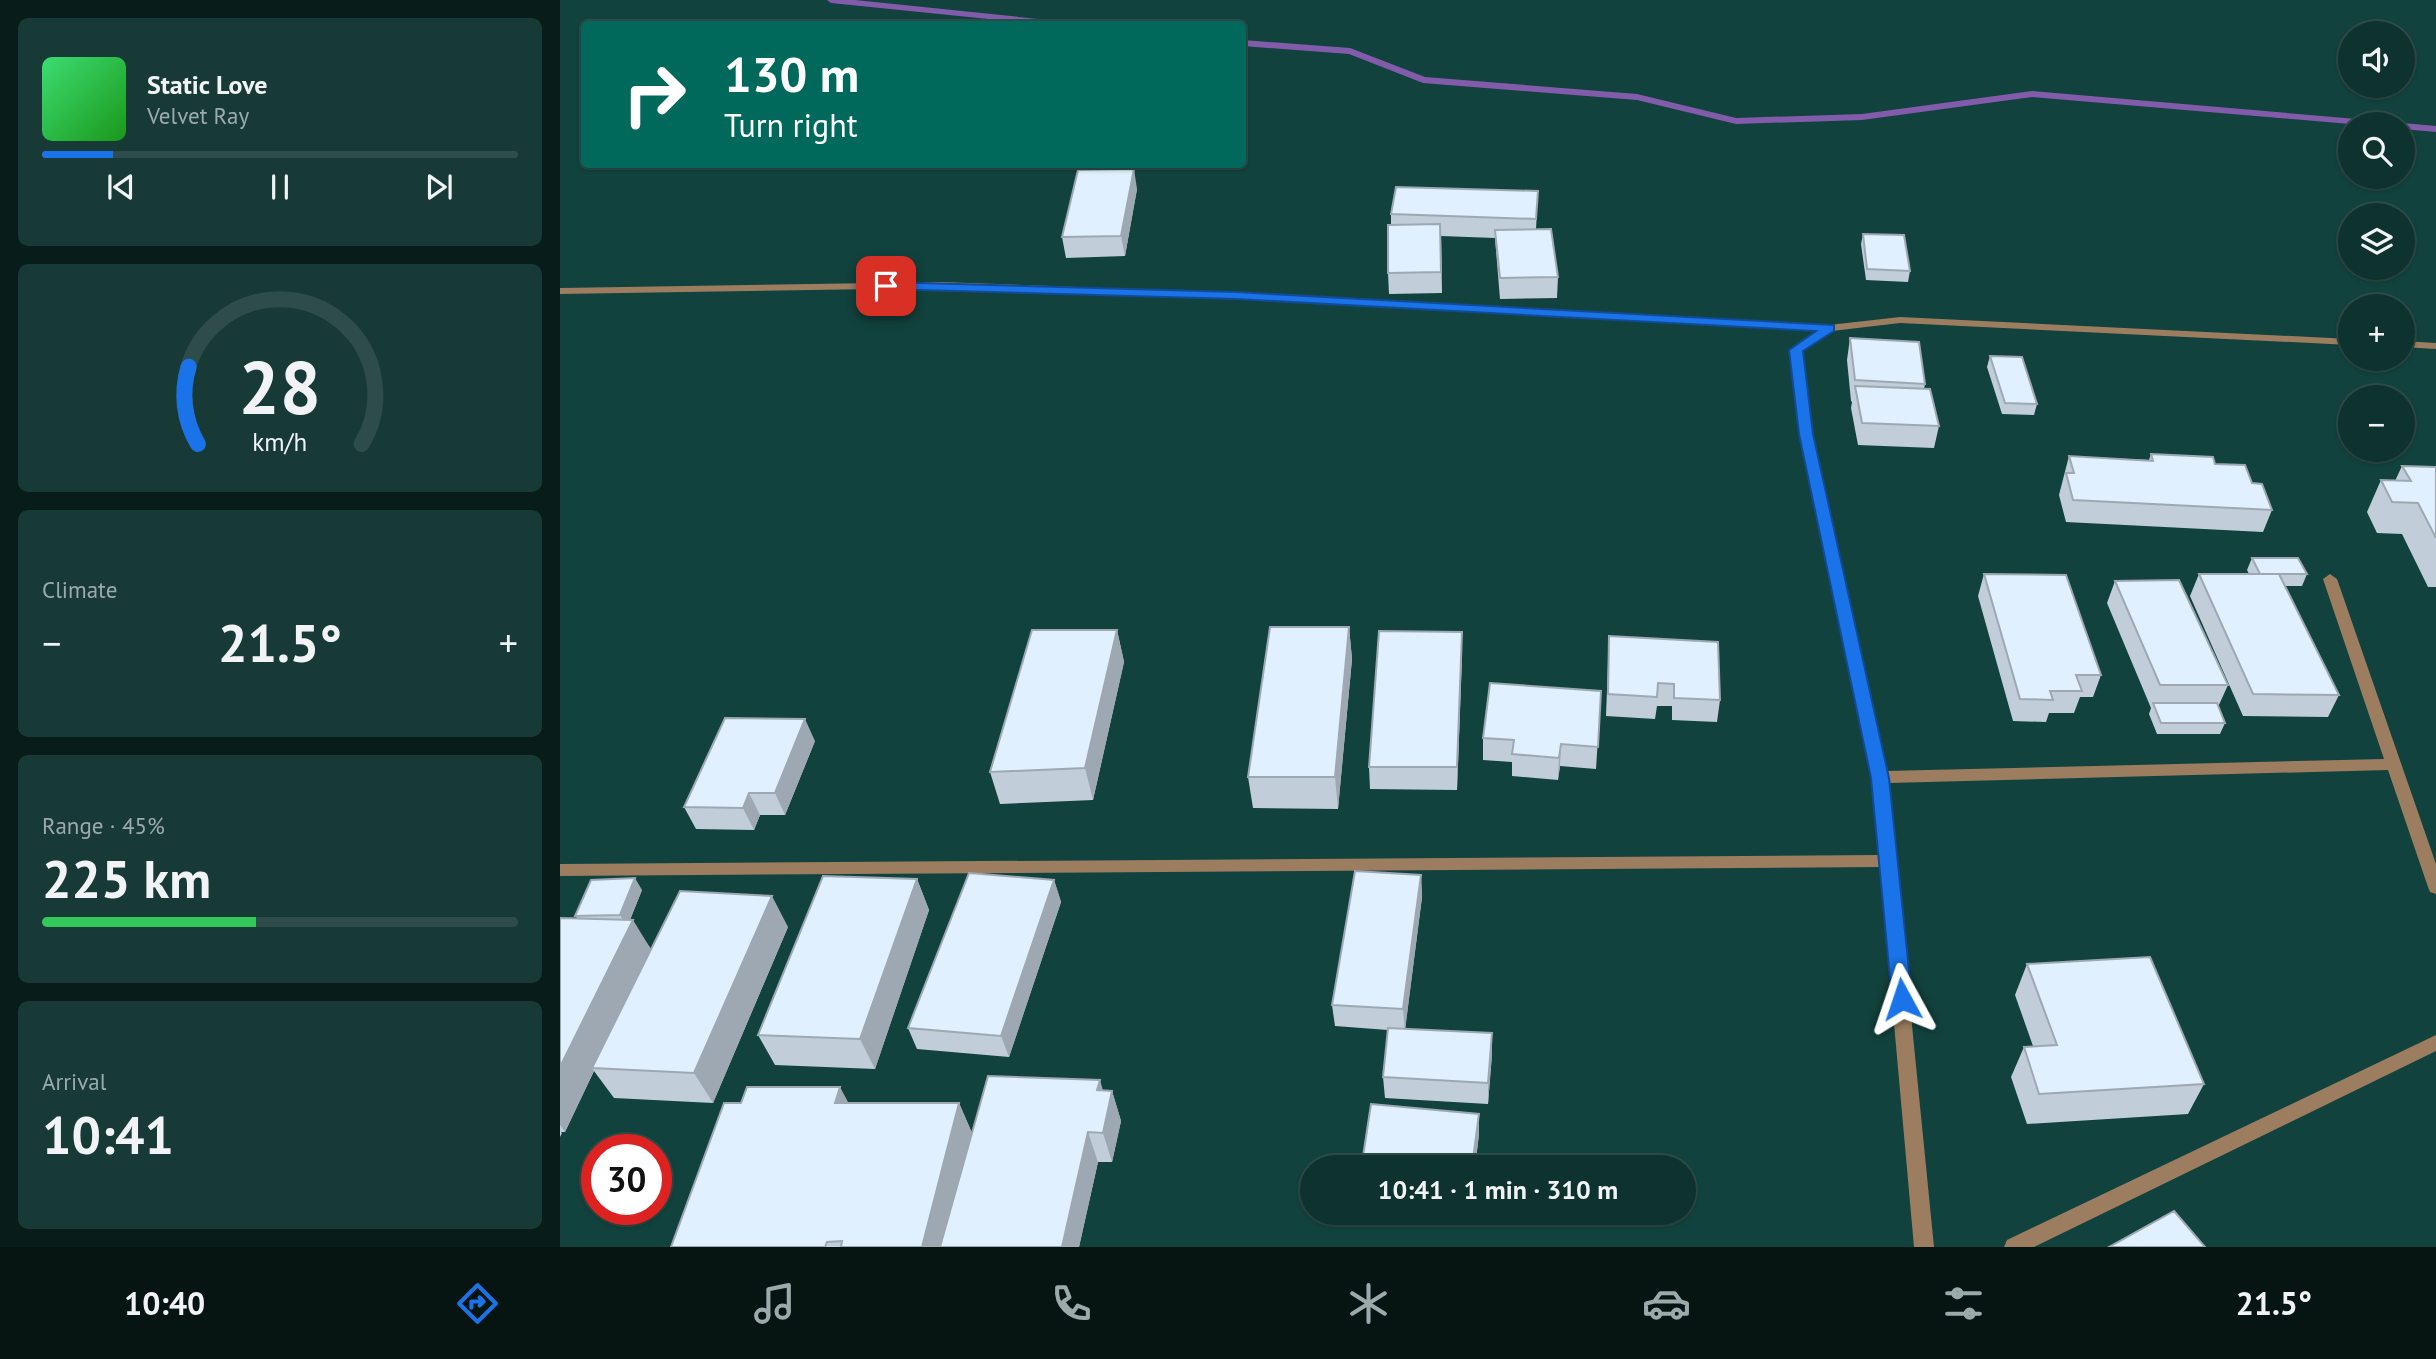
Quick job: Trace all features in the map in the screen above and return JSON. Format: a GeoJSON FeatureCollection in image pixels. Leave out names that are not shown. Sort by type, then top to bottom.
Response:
{"type":"FeatureCollection","features":[{"type":"Feature","properties":{"kind":"street"},"geometry":{"type":"LineString","coordinates":[[560,291],[941,285],[1236,296],[1829,328],[1900,320],[2338,341]]}},
{"type":"Feature","properties":{"kind":"street"},"geometry":{"type":"LineString","coordinates":[[1829,328],[1796,350],[1806,434],[1880,778],[1890,861],[1924,1247]]}},
{"type":"Feature","properties":{"kind":"street"},"geometry":{"type":"LineString","coordinates":[[2415,345],[2436,346]]}},
{"type":"Feature","properties":{"kind":"street"},"geometry":{"type":"LineString","coordinates":[[2330,579],[2436,887]]}},
{"type":"Feature","properties":{"kind":"street"},"geometry":{"type":"LineString","coordinates":[[1880,778],[2394,764]]}},
{"type":"Feature","properties":{"kind":"street"},"geometry":{"type":"LineString","coordinates":[[560,870],[1890,861]]}},
{"type":"Feature","properties":{"kind":"street"},"geometry":{"type":"LineString","coordinates":[[2014,1247],[2436,1043]]}},
{"type":"Feature","properties":{"kind":"building"},"geometry":{"type":"Polygon","coordinates":[[[1134,169],[1121,236],[1062,237],[1078,170],[1134,169]]]}},
{"type":"Feature","properties":{"kind":"building"},"geometry":{"type":"Polygon","coordinates":[[[1396,187],[1538,191],[1536,219],[1391,214],[1396,187]]]}},
{"type":"Feature","properties":{"kind":"building"},"geometry":{"type":"Polygon","coordinates":[[[1440,224],[1441,272],[1388,273],[1388,225],[1440,224]]]}},
{"type":"Feature","properties":{"kind":"building"},"geometry":{"type":"Polygon","coordinates":[[[1551,229],[1558,277],[1500,278],[1495,230],[1551,229]]]}},
{"type":"Feature","properties":{"kind":"building"},"geometry":{"type":"Polygon","coordinates":[[[1863,234],[1904,235],[1910,271],[1867,269],[1863,234]]]}},
{"type":"Feature","properties":{"kind":"building"},"geometry":{"type":"Polygon","coordinates":[[[1850,338],[1919,342],[1925,384],[1855,380],[1850,338]]]}},
{"type":"Feature","properties":{"kind":"building"},"geometry":{"type":"Polygon","coordinates":[[[1990,356],[2022,357],[2037,404],[2005,403],[1990,356]]]}},
{"type":"Feature","properties":{"kind":"building"},"geometry":{"type":"Polygon","coordinates":[[[1855,386],[1930,389],[1939,426],[1862,423],[1855,386]]]}},
{"type":"Feature","properties":{"kind":"building"},"geometry":{"type":"Polygon","coordinates":[[[2151,454],[2213,457],[2215,464],[2245,465],[2252,483],[2262,484],[2272,510],[2073,500],[2066,473],[2074,473],[2069,456],[2153,461],[2151,454]]]}},
{"type":"Feature","properties":{"kind":"building"},"geometry":{"type":"Polygon","coordinates":[[[2402,466],[2436,467],[2436,538],[2418,503],[2392,502],[2381,480],[2411,481],[2402,466]]]}},
{"type":"Feature","properties":{"kind":"building"},"geometry":{"type":"Polygon","coordinates":[[[2252,558],[2298,558],[2307,574],[2260,574],[2252,558]]]}},
{"type":"Feature","properties":{"kind":"building"},"geometry":{"type":"Polygon","coordinates":[[[1984,574],[2066,575],[2101,675],[2076,675],[2082,691],[2050,691],[2053,700],[2020,699],[1984,574]]]}},
{"type":"Feature","properties":{"kind":"building"},"geometry":{"type":"Polygon","coordinates":[[[2199,574],[2279,574],[2339,695],[2253,694],[2199,574]]]}},
{"type":"Feature","properties":{"kind":"building"},"geometry":{"type":"Polygon","coordinates":[[[2179,580],[2228,685],[2160,685],[2115,581],[2179,580]]]}},
{"type":"Feature","properties":{"kind":"building"},"geometry":{"type":"Polygon","coordinates":[[[1270,627],[1349,627],[1335,777],[1248,777],[1270,627]]]}},
{"type":"Feature","properties":{"kind":"building"},"geometry":{"type":"Polygon","coordinates":[[[1032,630],[1117,630],[1085,768],[990,772],[1032,630]]]}},
{"type":"Feature","properties":{"kind":"building"},"geometry":{"type":"Polygon","coordinates":[[[1379,631],[1462,632],[1457,767],[1369,767],[1379,631]]]}},
{"type":"Feature","properties":{"kind":"building"},"geometry":{"type":"Polygon","coordinates":[[[1609,636],[1718,642],[1720,700],[1674,698],[1674,684],[1658,683],[1657,697],[1608,694],[1609,636]]]}},
{"type":"Feature","properties":{"kind":"building"},"geometry":{"type":"Polygon","coordinates":[[[1490,683],[1601,691],[1598,747],[1561,744],[1559,758],[1512,754],[1514,740],[1483,738],[1490,683]]]}},
{"type":"Feature","properties":{"kind":"building"},"geometry":{"type":"Polygon","coordinates":[[[2153,703],[2217,703],[2225,723],[2161,723],[2153,703]]]}},
{"type":"Feature","properties":{"kind":"building"},"geometry":{"type":"Polygon","coordinates":[[[725,718],[805,719],[775,793],[749,793],[743,808],[684,807],[725,718]]]}},
{"type":"Feature","properties":{"kind":"building"},"geometry":{"type":"Polygon","coordinates":[[[1355,871],[1421,875],[1403,1009],[1332,1005],[1355,871]]]}},
{"type":"Feature","properties":{"kind":"building"},"geometry":{"type":"Polygon","coordinates":[[[969,873],[1054,880],[1001,1036],[908,1028],[969,873]]]}},
{"type":"Feature","properties":{"kind":"building"},"geometry":{"type":"Polygon","coordinates":[[[823,876],[917,879],[860,1039],[758,1035],[823,876]]]}},
{"type":"Feature","properties":{"kind":"building"},"geometry":{"type":"Polygon","coordinates":[[[635,878],[620,915],[575,916],[591,880],[635,878]]]}},
{"type":"Feature","properties":{"kind":"building"},"geometry":{"type":"Polygon","coordinates":[[[680,891],[772,896],[694,1073],[592,1068],[680,891]]]}},
{"type":"Feature","properties":{"kind":"building"},"geometry":{"type":"Polygon","coordinates":[[[560,918],[633,920],[560,1067],[560,918]]]}},
{"type":"Feature","properties":{"kind":"building"},"geometry":{"type":"Polygon","coordinates":[[[2150,957],[2204,1084],[2039,1094],[2024,1047],[2057,1045],[2027,964],[2150,957]]]}},
{"type":"Feature","properties":{"kind":"building"},"geometry":{"type":"Polygon","coordinates":[[[1388,1028],[1492,1033],[1488,1083],[1383,1077],[1388,1028]]]}},
{"type":"Feature","properties":{"kind":"building"},"geometry":{"type":"Polygon","coordinates":[[[988,1076],[1100,1080],[1097,1090],[1112,1091],[1103,1133],[1088,1132],[1062,1247],[940,1247],[988,1076]]]}},
{"type":"Feature","properties":{"kind":"building"},"geometry":{"type":"Polygon","coordinates":[[[747,1087],[840,1087],[835,1103],[959,1103],[922,1247],[841,1247],[842,1241],[827,1242],[825,1247],[671,1247],[724,1103],[741,1103],[747,1087]]]}},
{"type":"Feature","properties":{"kind":"building"},"geometry":{"type":"Polygon","coordinates":[[[1371,1104],[1479,1114],[1474,1155],[1363,1155],[1371,1104]]]}},
{"type":"Feature","properties":{"kind":"building"},"geometry":{"type":"Polygon","coordinates":[[[2174,1211],[2205,1247],[2109,1247],[2174,1211]]]}},
{"type":"Feature","properties":{"kind":"waterway"},"geometry":{"type":"LineString","coordinates":[[831,0],[1030,21]]}},
{"type":"Feature","properties":{"kind":"waterway"},"geometry":{"type":"LineString","coordinates":[[1246,43],[1350,51],[1423,80],[1637,97],[1736,121],[1862,117],[2032,94],[2338,120]]}},
{"type":"Feature","properties":{"kind":"waterway"},"geometry":{"type":"LineString","coordinates":[[2415,127],[2436,129]]}},
{"type":"Feature","properties":{"kind":"route"},"geometry":{"type":"LineString","coordinates":[[886,286],[941,285],[1236,296],[1829,328],[1796,350],[1806,434],[1880,778],[1902,999]]}}]}
